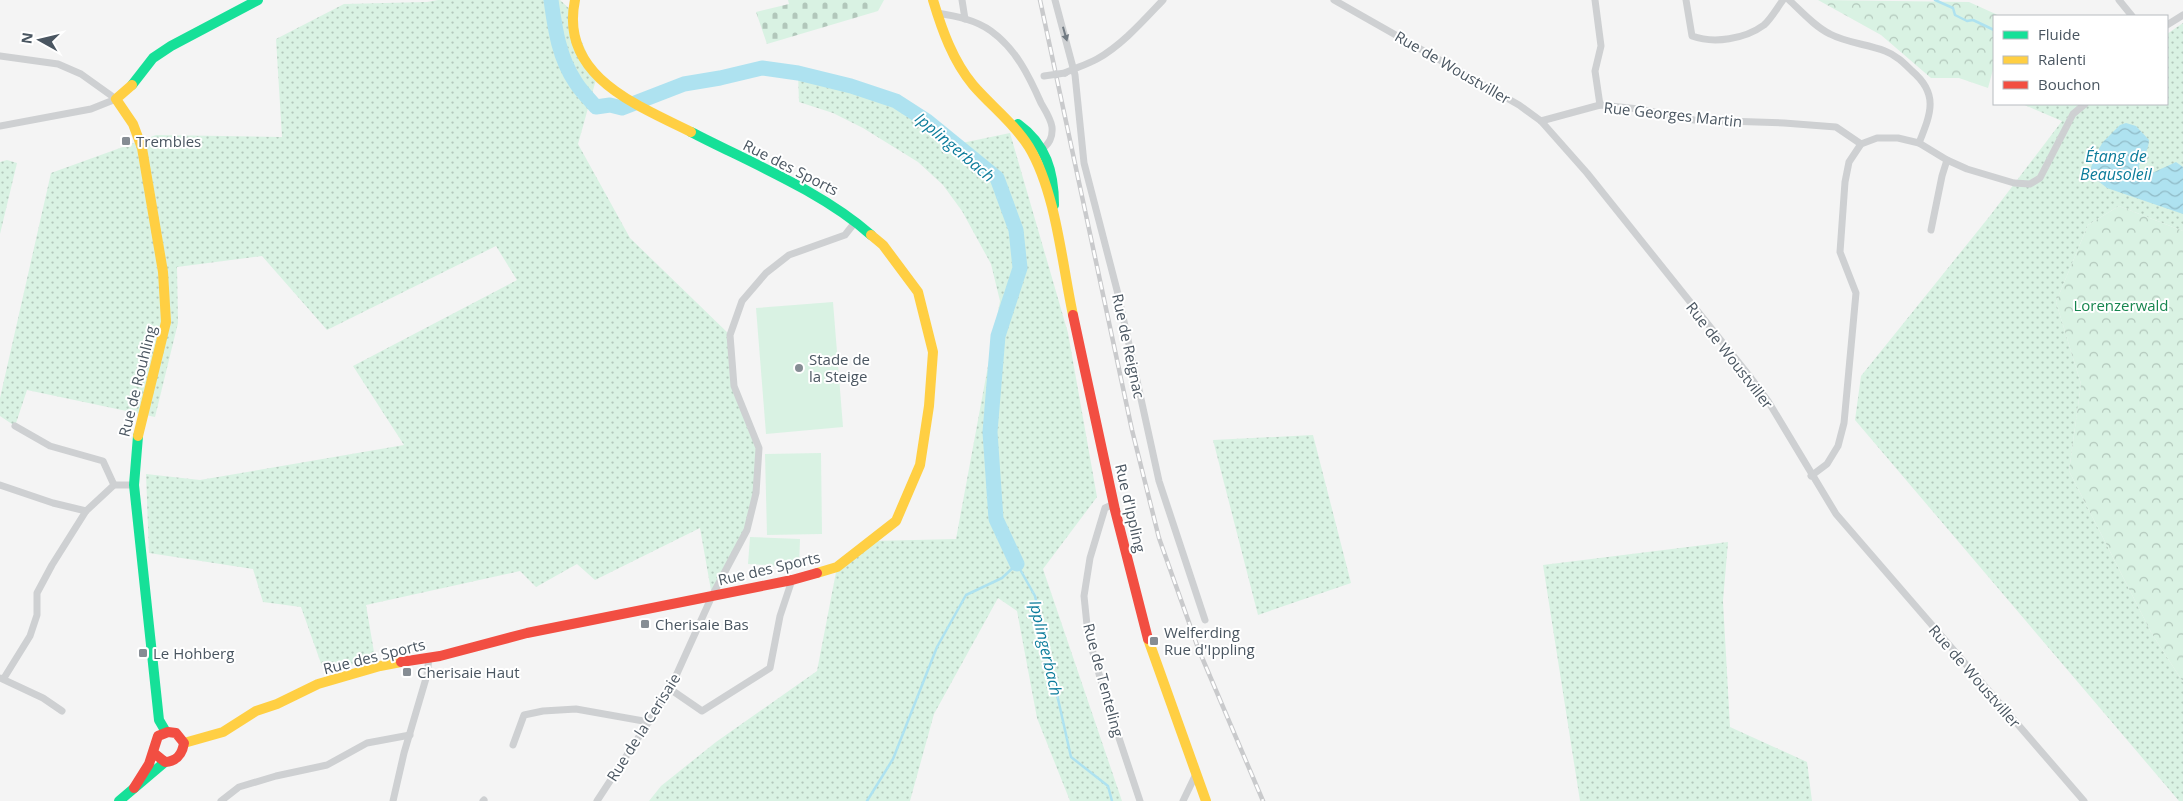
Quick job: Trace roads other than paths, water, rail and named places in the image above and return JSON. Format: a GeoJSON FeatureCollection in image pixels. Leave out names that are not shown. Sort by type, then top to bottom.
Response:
{"type":"FeatureCollection","features":[{"type":"Feature","properties":{"kind":"street"},"geometry":{"type":"LineString","coordinates":[[0,126],[91,109],[116,99],[136,80],[153,58],[171,46],[258,0]]}},
{"type":"Feature","properties":{"kind":"street","name":"Rue des Sports"},"geometry":{"type":"LineString","coordinates":[[184,743],[223,732],[256,711],[277,704],[318,684],[380,666],[440,656],[527,634],[792,580],[838,567],[896,521],[920,465],[929,406],[933,352],[918,292],[883,245],[856,221],[826,201],[624,98],[597,76],[579,51],[574,36],[575,0]]}},
{"type":"Feature","properties":{"kind":"street","name":"Rue d'Ippling"},"geometry":{"type":"LineString","coordinates":[[934,0],[937,14],[950,46],[963,71],[981,93],[1022,135],[1034,155],[1054,214],[1073,315],[1142,624],[1206,801]]}},
{"type":"Feature","properties":{"kind":"street"},"geometry":{"type":"LineString","coordinates":[[962,0],[965,19]]}},
{"type":"Feature","properties":{"kind":"street","name":"Rue de Reignac"},"geometry":{"type":"LineString","coordinates":[[1055,0],[1074,68],[1084,163],[1118,294],[1155,464],[1171,522],[1205,620]]}},
{"type":"Feature","properties":{"kind":"street"},"geometry":{"type":"LineString","coordinates":[[1030,78],[1064,73],[1089,63],[1108,52],[1163,0]]}},
{"type":"Feature","properties":{"kind":"street","name":"Rue de Woustviller"},"geometry":{"type":"LineString","coordinates":[[1334,0],[1519,105],[1541,120],[1626,221],[1751,378],[1768,401],[1811,476],[1836,514],[2084,801]]}},
{"type":"Feature","properties":{"kind":"street"},"geometry":{"type":"LineString","coordinates":[[1595,0],[1601,46],[1595,71],[1600,105]]}},
{"type":"Feature","properties":{"kind":"street"},"geometry":{"type":"LineString","coordinates":[[1686,0],[1692,36],[1703,40],[1742,36],[1764,24],[1783,0]]}},
{"type":"Feature","properties":{"kind":"street"},"geometry":{"type":"LineString","coordinates":[[1789,0],[1827,33],[1842,40],[1884,50],[1898,58],[1918,76],[1927,86],[1931,100],[1926,125],[1919,143]]}},
{"type":"Feature","properties":{"kind":"street"},"geometry":{"type":"LineString","coordinates":[[2119,0],[2131,15]]}},
{"type":"Feature","properties":{"kind":"street"},"geometry":{"type":"LineString","coordinates":[[937,14],[965,19],[983,26],[999,38],[1014,54],[1030,78],[1052,128],[1050,141],[1034,155]]}},
{"type":"Feature","properties":{"kind":"street"},"geometry":{"type":"LineString","coordinates":[[2168,23],[2183,15]]}},
{"type":"Feature","properties":{"kind":"street"},"geometry":{"type":"LineString","coordinates":[[0,56],[58,64],[80,74],[116,99]]}},
{"type":"Feature","properties":{"kind":"street","name":"Rue de Rouhling"},"geometry":{"type":"LineString","coordinates":[[116,99],[133,124],[142,148],[163,272],[166,322],[136,443],[134,485],[159,720],[166,732]]}},
{"type":"Feature","properties":{"kind":"street","name":"Rue Georges Martin"},"geometry":{"type":"LineString","coordinates":[[1541,120],[1600,105],[1639,109],[1694,120],[1784,122],[1836,127],[1861,144]]}},
{"type":"Feature","properties":{"kind":"street"},"geometry":{"type":"LineString","coordinates":[[1811,476],[1827,464],[1838,446],[1844,423],[1856,293],[1840,252],[1845,182],[1849,162],[1861,144],[1877,138],[1898,138],[1919,143],[1947,160],[1967,169],[2014,183],[2030,184],[2040,178],[2073,114],[2084,105]]}},
{"type":"Feature","properties":{"kind":"street","name":"Rue d'Ippling"},"geometry":{"type":"LineString","coordinates":[[1001,113],[1021,125],[1043,148],[1054,178],[1054,214]]}},
{"type":"Feature","properties":{"kind":"street"},"geometry":{"type":"LineString","coordinates":[[1931,230],[1947,160]]}},
{"type":"Feature","properties":{"kind":"street","name":"Rue de la Cerisaie"},"geometry":{"type":"LineString","coordinates":[[597,801],[670,689],[712,596],[747,530],[756,493],[758,448],[734,386],[730,335],[742,301],[766,273],[789,255],[845,235],[856,221]]}},
{"type":"Feature","properties":{"kind":"street"},"geometry":{"type":"LineString","coordinates":[[15,426],[50,446],[103,461],[114,485]]}},
{"type":"Feature","properties":{"kind":"street"},"geometry":{"type":"LineString","coordinates":[[0,485],[86,511]]}},
{"type":"Feature","properties":{"kind":"street"},"geometry":{"type":"LineString","coordinates":[[62,711],[43,698],[2,678],[30,636],[37,615],[37,593],[86,511],[114,485],[134,485]]}},
{"type":"Feature","properties":{"kind":"street","name":"Rue de Tenteling"},"geometry":{"type":"LineString","coordinates":[[1114,504],[1105,508],[1090,558],[1084,596],[1088,635],[1107,702],[1140,801]]}},
{"type":"Feature","properties":{"kind":"street"},"geometry":{"type":"LineString","coordinates":[[670,689],[702,711],[770,668],[780,616],[792,580]]}},
{"type":"Feature","properties":{"kind":"street"},"geometry":{"type":"LineString","coordinates":[[392,801],[427,675],[430,657]]}},
{"type":"Feature","properties":{"kind":"street"},"geometry":{"type":"LineString","coordinates":[[513,745],[524,715],[543,711],[576,709],[649,722]]}},
{"type":"Feature","properties":{"kind":"street"},"geometry":{"type":"LineString","coordinates":[[120,801],[165,762],[179,758],[184,743],[176,733],[166,732],[156,738],[153,748],[154,753],[149,766],[134,788]]}},
{"type":"Feature","properties":{"kind":"street"},"geometry":{"type":"LineString","coordinates":[[221,801],[239,787],[276,776],[327,765],[367,743],[410,735]]}},
{"type":"Feature","properties":{"kind":"street"},"geometry":{"type":"LineString","coordinates":[[154,753],[165,762]]}},
{"type":"Feature","properties":{"kind":"street"},"geometry":{"type":"LineString","coordinates":[[1184,801],[1196,774]]}},
{"type":"Feature","properties":{"kind":"water","name":"Étang de Beausoleil"},"geometry":{"type":"Polygon","coordinates":[[[2126,123],[2136,126],[2149,140],[2139,168],[2144,174],[2148,175],[2176,162],[2183,167],[2183,214],[2107,188],[2093,177],[2090,171],[2095,155],[2103,142],[2120,125],[2126,123]]]}},
{"type":"Feature","properties":{"kind":"waterway","name":"Ipplingerbach"},"geometry":{"type":"LineString","coordinates":[[551,0],[556,32],[565,64],[578,86],[596,107],[610,105],[622,108],[684,84],[762,68],[798,73],[851,86],[896,101],[927,121],[997,178],[1016,230],[1020,268],[998,336],[990,432],[996,519],[1017,564]]}},
{"type":"Feature","properties":{"kind":"waterway"},"geometry":{"type":"LineString","coordinates":[[1935,0],[1953,8],[1955,15],[1967,21],[1973,20],[1993,30]]}},
{"type":"Feature","properties":{"kind":"waterway"},"geometry":{"type":"LineString","coordinates":[[867,801],[893,759],[937,647],[966,595],[1002,578],[1017,564],[1035,596],[1071,757],[1108,786],[1112,801]]}},
{"type":"Feature","properties":{"kind":"railway"},"geometry":{"type":"LineString","coordinates":[[1040,0],[1132,430],[1159,538],[1198,648],[1263,801]]}},
{"type":"Feature","properties":{"kind":"place","name":"Trembles"},"geometry":{"type":"Point","coordinates":[126,141]}},
{"type":"Feature","properties":{"kind":"place","name":"Stade de la Steige"},"geometry":{"type":"Point","coordinates":[799,368]}},
{"type":"Feature","properties":{"kind":"place","name":"Cherisaie Bas"},"geometry":{"type":"Point","coordinates":[645,624]}},
{"type":"Feature","properties":{"kind":"place","name":"Welferding Rue d'Ippling"},"geometry":{"type":"Point","coordinates":[1154,641]}},
{"type":"Feature","properties":{"kind":"place","name":"Le Hohberg"},"geometry":{"type":"Point","coordinates":[143,653]}},
{"type":"Feature","properties":{"kind":"place","name":"Cherisaie Haut"},"geometry":{"type":"Point","coordinates":[407,672]}},
{"type":"Feature","properties":{"kind":"park label","name":"Lorenzerwald"},"geometry":{"type":"Point","coordinates":[2121,305]}}]}
